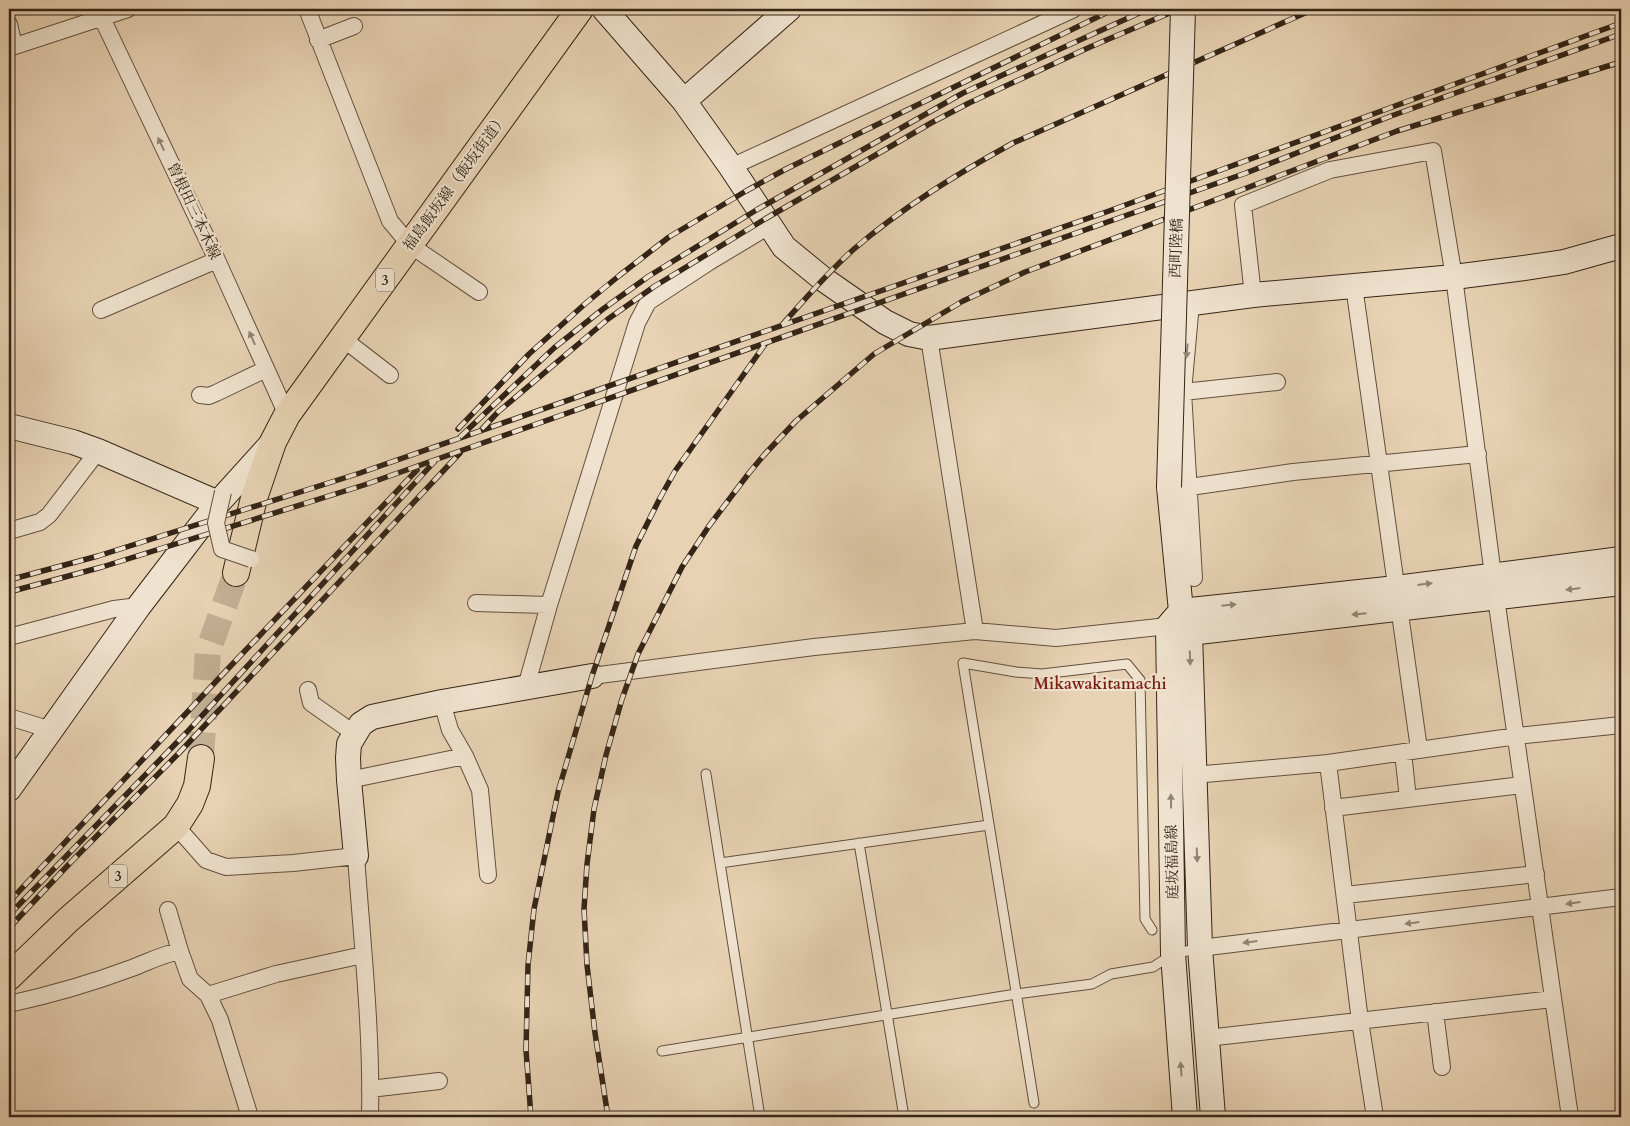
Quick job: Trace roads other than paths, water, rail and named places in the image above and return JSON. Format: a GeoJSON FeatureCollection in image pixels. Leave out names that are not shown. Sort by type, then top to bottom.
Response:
{"type":"FeatureCollection","features":[{"type":"Feature","properties":{"kind":"main road","name":"福島飯坂線（飯坂街道）"},"geometry":{"type":"LineString","coordinates":[[244,566],[254,498],[273,442],[287,415],[580,9]]}},
{"type":"Feature","properties":{"kind":"main road","name":"3"},"geometry":{"type":"LineString","coordinates":[[9,977],[75,914],[176,826],[190,804],[197,786],[201,758]]}},
{"type":"Feature","properties":{"kind":"street"},"geometry":{"type":"LineString","coordinates":[[9,24],[12,47],[101,13],[128,9]]}},
{"type":"Feature","properties":{"kind":"street"},"geometry":{"type":"LineString","coordinates":[[307,9],[390,222],[410,245],[478,292]]}},
{"type":"Feature","properties":{"kind":"street"},"geometry":{"type":"LineString","coordinates":[[604,9],[684,101],[784,247],[851,300],[885,322],[909,334],[929,338],[1253,295],[1454,277],[1564,262],[1621,246]]}},
{"type":"Feature","properties":{"kind":"street"},"geometry":{"type":"LineString","coordinates":[[684,101],[789,9]]}},
{"type":"Feature","properties":{"kind":"street"},"geometry":{"type":"LineString","coordinates":[[731,168],[1074,9]]}},
{"type":"Feature","properties":{"kind":"street","name":"西町陸橋"},"geometry":{"type":"LineString","coordinates":[[1180,487],[1183,9]]}},
{"type":"Feature","properties":{"kind":"street","name":"曽根田三本木線"},"geometry":{"type":"LineString","coordinates":[[101,13],[217,260],[287,415]]}},
{"type":"Feature","properties":{"kind":"street"},"geometry":{"type":"LineString","coordinates":[[318,40],[354,26]]}},
{"type":"Feature","properties":{"kind":"street"},"geometry":{"type":"LineString","coordinates":[[1253,295],[1243,205],[1330,170],[1433,151],[1454,277],[1494,586],[1517,736],[1522,785],[1570,1117]]}},
{"type":"Feature","properties":{"kind":"street"},"geometry":{"type":"LineString","coordinates":[[526,687],[549,605],[637,323],[643,310],[648,302],[769,226]]}},
{"type":"Feature","properties":{"kind":"street"},"geometry":{"type":"LineString","coordinates":[[101,310],[217,260]]}},
{"type":"Feature","properties":{"kind":"street"},"geometry":{"type":"LineString","coordinates":[[1354,286],[1380,463],[1397,599],[1411,750],[1408,799]]}},
{"type":"Feature","properties":{"kind":"street"},"geometry":{"type":"LineString","coordinates":[[1191,303],[1183,392],[1180,487],[1194,578]]}},
{"type":"Feature","properties":{"kind":"street"},"geometry":{"type":"LineString","coordinates":[[342,338],[390,375]]}},
{"type":"Feature","properties":{"kind":"street"},"geometry":{"type":"LineString","coordinates":[[929,338],[974,631]]}},
{"type":"Feature","properties":{"kind":"street"},"geometry":{"type":"LineString","coordinates":[[200,395],[209,396],[266,369]]}},
{"type":"Feature","properties":{"kind":"street"},"geometry":{"type":"LineString","coordinates":[[1183,392],[1276,382]]}},
{"type":"Feature","properties":{"kind":"street"},"geometry":{"type":"LineString","coordinates":[[9,426],[73,442],[220,497]]}},
{"type":"Feature","properties":{"kind":"street"},"geometry":{"type":"LineString","coordinates":[[9,789],[138,606],[220,497],[273,442]]}},
{"type":"Feature","properties":{"kind":"street"},"geometry":{"type":"LineString","coordinates":[[9,531],[40,522],[49,515],[98,451]]}},
{"type":"Feature","properties":{"kind":"street"},"geometry":{"type":"LineString","coordinates":[[1180,487],[1293,472],[1478,454]]}},
{"type":"Feature","properties":{"kind":"street","name":"庭坂福島線"},"geometry":{"type":"LineString","coordinates":[[1180,487],[1173,954],[1185,1117]]}},
{"type":"Feature","properties":{"kind":"street"},"geometry":{"type":"LineString","coordinates":[[220,497],[216,523],[222,549],[244,566]]}},
{"type":"Feature","properties":{"kind":"street"},"geometry":{"type":"LineString","coordinates":[[370,1117],[363,956],[349,780],[349,744],[361,724],[372,717],[442,702],[592,676],[814,647],[974,631],[1056,638],[1494,586],[1621,558]]}},
{"type":"Feature","properties":{"kind":"street"},"geometry":{"type":"LineString","coordinates":[[1494,586],[1621,583]]}},
{"type":"Feature","properties":{"kind":"street"},"geometry":{"type":"LineString","coordinates":[[476,602],[549,605]]}},
{"type":"Feature","properties":{"kind":"street"},"geometry":{"type":"LineString","coordinates":[[9,636],[114,609],[138,606]]}},
{"type":"Feature","properties":{"kind":"street","name":"庭坂福島線"},"geometry":{"type":"LineString","coordinates":[[1179,623],[1194,774],[1200,948],[1213,1117]]}},
{"type":"Feature","properties":{"kind":"street"},"geometry":{"type":"LineString","coordinates":[[308,690],[312,703],[355,734]]}},
{"type":"Feature","properties":{"kind":"street"},"geometry":{"type":"LineString","coordinates":[[442,702],[450,730],[466,756],[480,790],[488,875]]}},
{"type":"Feature","properties":{"kind":"street"},"geometry":{"type":"LineString","coordinates":[[9,717],[51,730]]}},
{"type":"Feature","properties":{"kind":"street"},"geometry":{"type":"LineString","coordinates":[[1194,774],[1328,763],[1517,736],[1621,725]]}},
{"type":"Feature","properties":{"kind":"street"},"geometry":{"type":"LineString","coordinates":[[349,780],[466,756]]}},
{"type":"Feature","properties":{"kind":"street"},"geometry":{"type":"LineString","coordinates":[[1328,763],[1360,1021],[1375,1117]]}},
{"type":"Feature","properties":{"kind":"street"},"geometry":{"type":"LineString","coordinates":[[1333,808],[1522,785]]}},
{"type":"Feature","properties":{"kind":"street"},"geometry":{"type":"LineString","coordinates":[[176,826],[206,860],[226,867],[292,863],[356,856]]}},
{"type":"Feature","properties":{"kind":"street"},"geometry":{"type":"LineString","coordinates":[[1345,895],[1536,874]]}},
{"type":"Feature","properties":{"kind":"street"},"geometry":{"type":"LineString","coordinates":[[1200,948],[1621,897]]}},
{"type":"Feature","properties":{"kind":"street"},"geometry":{"type":"LineString","coordinates":[[168,910],[190,979],[208,995],[220,1020],[250,1117]]}},
{"type":"Feature","properties":{"kind":"street"},"geometry":{"type":"LineString","coordinates":[[9,1004],[90,982],[180,951]]}},
{"type":"Feature","properties":{"kind":"street"},"geometry":{"type":"LineString","coordinates":[[208,995],[276,974],[363,956]]}},
{"type":"Feature","properties":{"kind":"street"},"geometry":{"type":"LineString","coordinates":[[1207,1038],[1553,999]]}},
{"type":"Feature","properties":{"kind":"street"},"geometry":{"type":"LineString","coordinates":[[1435,1012],[1442,1067]]}},
{"type":"Feature","properties":{"kind":"street"},"geometry":{"type":"LineString","coordinates":[[370,1089],[439,1081]]}},
{"type":"Feature","properties":{"kind":"lane"},"geometry":{"type":"LineString","coordinates":[[1034,1103],[963,663],[1016,672],[1042,674],[1127,664],[1140,680],[1145,919],[1152,930]]}},
{"type":"Feature","properties":{"kind":"lane"},"geometry":{"type":"LineString","coordinates":[[706,774],[760,1117]]}},
{"type":"Feature","properties":{"kind":"lane"},"geometry":{"type":"LineString","coordinates":[[720,863],[989,825]]}},
{"type":"Feature","properties":{"kind":"lane"},"geometry":{"type":"LineString","coordinates":[[859,843],[904,1117]]}},
{"type":"Feature","properties":{"kind":"lane"},"geometry":{"type":"LineString","coordinates":[[662,1051],[1016,994],[1092,984],[1111,974],[1153,967],[1173,954],[1200,948]]}},
{"type":"Feature","properties":{"kind":"tunnel"},"geometry":{"type":"LineString","coordinates":[[201,758],[208,651],[236,573]]}},
{"type":"Feature","properties":{"kind":"railway"},"geometry":{"type":"LineString","coordinates":[[458,429],[529,354],[586,303],[669,237],[786,169],[1114,9]]}},
{"type":"Feature","properties":{"kind":"railway"},"geometry":{"type":"LineString","coordinates":[[460,437],[554,348],[649,276],[758,209],[963,93],[1148,9]]}},
{"type":"Feature","properties":{"kind":"railway"},"geometry":{"type":"LineString","coordinates":[[482,429],[498,412],[608,319],[655,286],[765,219],[969,103],[1090,47],[1179,9]]}},
{"type":"Feature","properties":{"kind":"railway"},"geometry":{"type":"LineString","coordinates":[[782,325],[826,276],[854,249],[911,205],[971,167],[1013,143],[1314,9]]}},
{"type":"Feature","properties":{"kind":"railway"},"geometry":{"type":"LineString","coordinates":[[9,580],[98,556],[360,473],[1109,211],[1621,23]]}},
{"type":"Feature","properties":{"kind":"railway"},"geometry":{"type":"LineString","coordinates":[[9,592],[102,567],[364,485],[1246,173],[1391,116],[1621,34]]}},
{"type":"Feature","properties":{"kind":"railway"},"geometry":{"type":"LineString","coordinates":[[608,1117],[587,965],[584,909],[594,809],[606,755],[622,699],[638,654],[682,567],[709,526],[749,473],[796,421],[874,354],[963,301],[1025,272],[1397,131],[1621,62]]}},
{"type":"Feature","properties":{"kind":"railway"},"geometry":{"type":"LineString","coordinates":[[531,1117],[526,1050],[528,965],[534,909],[558,792],[592,676],[636,546],[660,498],[675,471],[766,343]]}},
{"type":"Feature","properties":{"kind":"railway"},"geometry":{"type":"LineString","coordinates":[[9,928],[70,863],[179,753],[460,453]]}},
{"type":"Feature","properties":{"kind":"railway"},"geometry":{"type":"LineString","coordinates":[[9,915],[187,732],[435,461]]}},
{"type":"Feature","properties":{"kind":"railway"},"geometry":{"type":"LineString","coordinates":[[9,902],[417,470]]}},
{"type":"Feature","properties":{"kind":"district","name":"Mikawakitamachi"},"geometry":{"type":"Point","coordinates":[1100,684]}}]}
